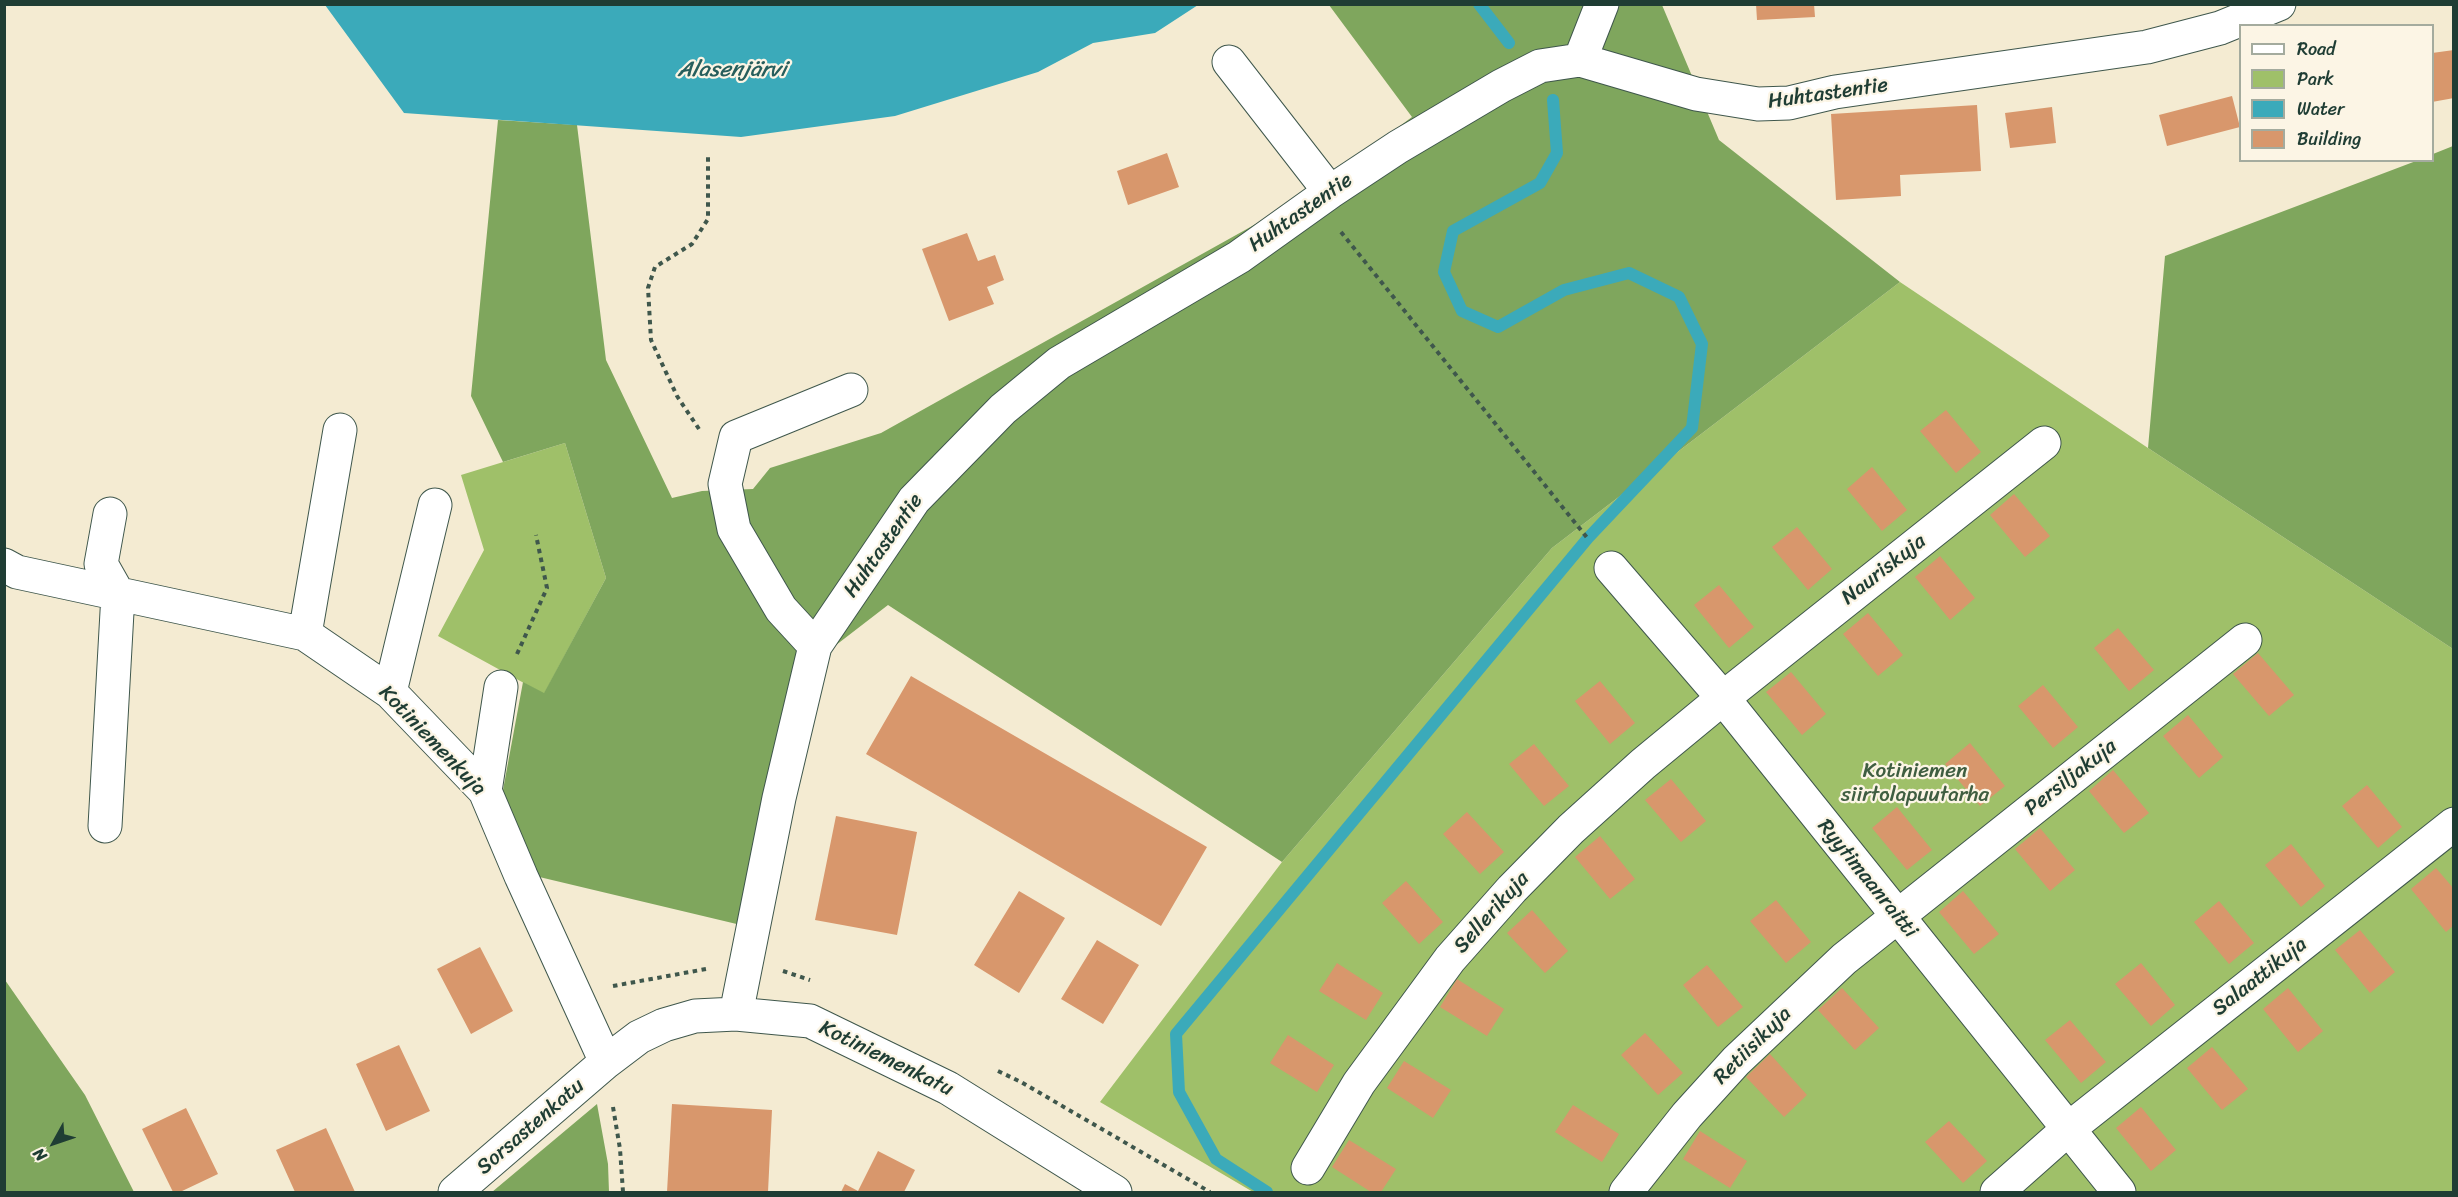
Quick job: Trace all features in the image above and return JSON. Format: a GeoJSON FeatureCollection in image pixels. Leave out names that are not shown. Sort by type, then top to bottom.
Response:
{"type":"FeatureCollection","features":[{"type":"Feature","properties":{"kind":"street"},"geometry":{"type":"LineString","coordinates":[[1580,60],[1602,4]]}},
{"type":"Feature","properties":{"kind":"street","name":"Huhtastentie"},"geometry":{"type":"LineString","coordinates":[[736,1014],[779,798],[815,646],[914,500],[1003,409],[1059,363],[1239,257],[1398,147],[1501,86],[1540,66],[1580,60],[1696,94],[1758,104],[1789,103],[1835,92],[2147,47],[2220,28],[2279,4]]}},
{"type":"Feature","properties":{"kind":"street"},"geometry":{"type":"LineString","coordinates":[[1229,62],[1323,197]]}},
{"type":"Feature","properties":{"kind":"street"},"geometry":{"type":"LineString","coordinates":[[815,646],[781,609],[734,529],[725,484],[736,437],[850,390]]}},
{"type":"Feature","properties":{"kind":"street"},"geometry":{"type":"LineString","coordinates":[[305,634],[340,430]]}},
{"type":"Feature","properties":{"kind":"street","name":"Nauriskuja"},"geometry":{"type":"LineString","coordinates":[[1723,698],[2044,443]]}},
{"type":"Feature","properties":{"kind":"street"},"geometry":{"type":"LineString","coordinates":[[390,692],[435,505]]}},
{"type":"Feature","properties":{"kind":"street"},"geometry":{"type":"LineString","coordinates":[[105,826],[118,594],[101,564],[110,514]]}},
{"type":"Feature","properties":{"kind":"street","name":"Kotiniemenkuja"},"geometry":{"type":"LineString","coordinates":[[4,565],[17,572],[305,634],[390,692],[485,791],[606,1062]]}},
{"type":"Feature","properties":{"kind":"street","name":"Ryytimaanraitti"},"geometry":{"type":"LineString","coordinates":[[1611,568],[1723,698],[2119,1192]]}},
{"type":"Feature","properties":{"kind":"street","name":"Persiljakuja"},"geometry":{"type":"LineString","coordinates":[[1897,916],[2245,640]]}},
{"type":"Feature","properties":{"kind":"street"},"geometry":{"type":"LineString","coordinates":[[485,791],[501,687]]}},
{"type":"Feature","properties":{"kind":"street","name":"Sellerikuja"},"geometry":{"type":"LineString","coordinates":[[1308,1168],[1359,1083],[1450,959],[1512,889],[1571,829],[1642,764],[1723,698]]}},
{"type":"Feature","properties":{"kind":"street","name":"Salaattikuja"},"geometry":{"type":"LineString","coordinates":[[1997,1192],[2067,1130],[2454,824]]}},
{"type":"Feature","properties":{"kind":"street","name":"Retiisikuja"},"geometry":{"type":"LineString","coordinates":[[1626,1192],[1687,1115],[1736,1061],[1844,959],[1897,916]]}},
{"type":"Feature","properties":{"kind":"street","name":"Kotiniemenkatu"},"geometry":{"type":"LineString","coordinates":[[606,1062],[639,1037],[664,1025],[695,1016],[736,1014],[810,1021],[948,1088],[1115,1192]]}},
{"type":"Feature","properties":{"kind":"street","name":"Sorsastenkatu"},"geometry":{"type":"LineString","coordinates":[[455,1192],[606,1062]]}},
{"type":"Feature","properties":{"kind":"path"},"geometry":{"type":"LineString","coordinates":[[708,156],[708,219],[692,244],[655,267],[648,288],[651,340],[677,396],[710,446],[725,484]]}},
{"type":"Feature","properties":{"kind":"path"},"geometry":{"type":"LineString","coordinates":[[1323,197],[1570,516]]}},
{"type":"Feature","properties":{"kind":"path"},"geometry":{"type":"LineString","coordinates":[[501,687],[548,588],[536,535]]}},
{"type":"Feature","properties":{"kind":"path"},"geometry":{"type":"LineString","coordinates":[[606,1062],[620,1149],[623,1192]]}},
{"type":"Feature","properties":{"kind":"green space"},"geometry":{"type":"Polygon","coordinates":[[[1329,5],[1662,5],[1719,140],[1900,282],[1552,548],[1282,862],[888,605],[827,652],[766,931],[510,870],[503,790],[523,682],[544,693],[606,578],[565,443],[503,462],[471,396],[498,120],[577,125],[606,360],[672,498],[702,491],[753,489],[770,468],[881,433],[1306,196],[1412,117],[1329,5]]]}},
{"type":"Feature","properties":{"kind":"green space"},"geometry":{"type":"Polygon","coordinates":[[[2453,146],[2453,649],[2148,448],[2165,256],[2413,162],[2434,162],[2434,154],[2453,146]]]}},
{"type":"Feature","properties":{"kind":"green space","name":"Kotiniemen siirtolapuutarha"},"geometry":{"type":"Polygon","coordinates":[[[1900,282],[2453,649],[2453,1192],[1253,1192],[1100,1102],[1282,862],[1552,548],[1900,282]]]}},
{"type":"Feature","properties":{"kind":"green space"},"geometry":{"type":"Polygon","coordinates":[[[565,443],[606,578],[544,694],[438,636],[484,550],[461,475],[565,443]]]}},
{"type":"Feature","properties":{"kind":"green space"},"geometry":{"type":"Polygon","coordinates":[[[5,980],[85,1095],[134,1192],[5,1192],[5,980]]]}},
{"type":"Feature","properties":{"kind":"green space"},"geometry":{"type":"Polygon","coordinates":[[[597,1104],[608,1164],[609,1192],[492,1192],[597,1104]]]}},
{"type":"Feature","properties":{"kind":"water","name":"Alasenjärvi"},"geometry":{"type":"Polygon","coordinates":[[[325,5],[1198,5],[1155,33],[1093,43],[1038,72],[895,116],[741,137],[404,113],[325,5]]]}},
{"type":"Feature","properties":{"kind":"building"},"geometry":{"type":"Polygon","coordinates":[[[1756,4],[1814,4],[1815,17],[1757,20],[1756,4]]]}},
{"type":"Feature","properties":{"kind":"building"},"geometry":{"type":"Polygon","coordinates":[[[2454,50],[2454,98],[2434,102],[2434,53],[2454,50]]]}},
{"type":"Feature","properties":{"kind":"building"},"geometry":{"type":"Polygon","coordinates":[[[2232,96],[2239,127],[2167,146],[2159,115],[2232,96]]]}},
{"type":"Feature","properties":{"kind":"building"},"geometry":{"type":"Polygon","coordinates":[[[1977,105],[1981,171],[1900,175],[1901,196],[1836,200],[1831,114],[1977,105]]]}},
{"type":"Feature","properties":{"kind":"building"},"geometry":{"type":"Polygon","coordinates":[[[2052,107],[2056,143],[2010,148],[2005,113],[2052,107]]]}},
{"type":"Feature","properties":{"kind":"building"},"geometry":{"type":"Polygon","coordinates":[[[1167,153],[1179,187],[1128,205],[1117,171],[1167,153]]]}},
{"type":"Feature","properties":{"kind":"building"},"geometry":{"type":"Polygon","coordinates":[[[967,233],[978,261],[995,255],[1004,280],[987,287],[994,304],[949,321],[922,249],[967,233]]]}},
{"type":"Feature","properties":{"kind":"building"},"geometry":{"type":"Polygon","coordinates":[[[1946,410],[1981,452],[1956,473],[1920,431],[1946,410]]]}},
{"type":"Feature","properties":{"kind":"building"},"geometry":{"type":"Polygon","coordinates":[[[1872,467],[1907,510],[1882,531],[1847,489],[1872,467]]]}},
{"type":"Feature","properties":{"kind":"building"},"geometry":{"type":"Polygon","coordinates":[[[2014,494],[2050,536],[2025,557],[1990,515],[2014,494]]]}},
{"type":"Feature","properties":{"kind":"building"},"geometry":{"type":"Polygon","coordinates":[[[1797,527],[1832,569],[1808,590],[1772,547],[1797,527]]]}},
{"type":"Feature","properties":{"kind":"building"},"geometry":{"type":"Polygon","coordinates":[[[1940,556],[1975,598],[1950,620],[1915,577],[1940,556]]]}},
{"type":"Feature","properties":{"kind":"building"},"geometry":{"type":"Polygon","coordinates":[[[1719,585],[1754,627],[1729,648],[1694,605],[1719,585]]]}},
{"type":"Feature","properties":{"kind":"building"},"geometry":{"type":"Polygon","coordinates":[[[1868,613],[1903,655],[1878,676],[1843,634],[1868,613]]]}},
{"type":"Feature","properties":{"kind":"building"},"geometry":{"type":"Polygon","coordinates":[[[2118,628],[2154,670],[2129,691],[2094,648],[2118,628]]]}},
{"type":"Feature","properties":{"kind":"building"},"geometry":{"type":"Polygon","coordinates":[[[2258,653],[2294,695],[2269,716],[2233,674],[2258,653]]]}},
{"type":"Feature","properties":{"kind":"building"},"geometry":{"type":"Polygon","coordinates":[[[1791,672],[1826,714],[1802,735],[1766,692],[1791,672]]]}},
{"type":"Feature","properties":{"kind":"building"},"geometry":{"type":"Polygon","coordinates":[[[911,676],[1207,847],[1161,926],[866,754],[911,676]]]}},
{"type":"Feature","properties":{"kind":"building"},"geometry":{"type":"Polygon","coordinates":[[[1600,681],[1635,723],[1610,744],[1575,701],[1600,681]]]}},
{"type":"Feature","properties":{"kind":"building"},"geometry":{"type":"Polygon","coordinates":[[[2043,685],[2078,727],[2053,748],[2018,706],[2043,685]]]}},
{"type":"Feature","properties":{"kind":"building"},"geometry":{"type":"Polygon","coordinates":[[[2188,715],[2223,757],[2199,778],[2163,736],[2188,715]]]}},
{"type":"Feature","properties":{"kind":"building"},"geometry":{"type":"Polygon","coordinates":[[[1970,743],[2005,786],[1980,806],[1945,764],[1970,743]]]}},
{"type":"Feature","properties":{"kind":"building"},"geometry":{"type":"Polygon","coordinates":[[[1534,744],[1569,786],[1544,806],[1509,764],[1534,744]]]}},
{"type":"Feature","properties":{"kind":"building"},"geometry":{"type":"Polygon","coordinates":[[[2113,770],[2149,813],[2124,833],[2089,791],[2113,770]]]}},
{"type":"Feature","properties":{"kind":"building"},"geometry":{"type":"Polygon","coordinates":[[[1671,779],[1706,821],[1681,842],[1645,800],[1671,779]]]}},
{"type":"Feature","properties":{"kind":"building"},"geometry":{"type":"Polygon","coordinates":[[[2367,785],[2402,827],[2378,848],[2342,806],[2367,785]]]}},
{"type":"Feature","properties":{"kind":"building"},"geometry":{"type":"Polygon","coordinates":[[[1897,807],[1932,850],[1907,870],[1872,828],[1897,807]]]}},
{"type":"Feature","properties":{"kind":"building"},"geometry":{"type":"Polygon","coordinates":[[[1467,812],[1504,852],[1480,874],[1443,834],[1467,812]]]}},
{"type":"Feature","properties":{"kind":"building"},"geometry":{"type":"Polygon","coordinates":[[[836,816],[917,832],[897,935],[815,920],[836,816]]]}},
{"type":"Feature","properties":{"kind":"building"},"geometry":{"type":"Polygon","coordinates":[[[2040,828],[2075,870],[2050,891],[2015,849],[2040,828]]]}},
{"type":"Feature","properties":{"kind":"building"},"geometry":{"type":"Polygon","coordinates":[[[1600,836],[1635,879],[1610,899],[1575,857],[1600,836]]]}},
{"type":"Feature","properties":{"kind":"building"},"geometry":{"type":"Polygon","coordinates":[[[2291,844],[2325,886],[2301,907],[2265,865],[2291,844]]]}},
{"type":"Feature","properties":{"kind":"building"},"geometry":{"type":"Polygon","coordinates":[[[2436,868],[2454,889],[2454,925],[2446,932],[2411,889],[2436,868]]]}},
{"type":"Feature","properties":{"kind":"building"},"geometry":{"type":"Polygon","coordinates":[[[1406,881],[1443,922],[1419,944],[1382,903],[1406,881]]]}},
{"type":"Feature","properties":{"kind":"building"},"geometry":{"type":"Polygon","coordinates":[[[1019,891],[1065,918],[1019,993],[974,965],[1019,891]]]}},
{"type":"Feature","properties":{"kind":"building"},"geometry":{"type":"Polygon","coordinates":[[[1963,891],[1999,934],[1974,954],[1939,912],[1963,891]]]}},
{"type":"Feature","properties":{"kind":"building"},"geometry":{"type":"Polygon","coordinates":[[[1776,900],[1811,942],[1786,963],[1750,921],[1776,900]]]}},
{"type":"Feature","properties":{"kind":"building"},"geometry":{"type":"Polygon","coordinates":[[[2219,901],[2254,943],[2229,964],[2194,922],[2219,901]]]}},
{"type":"Feature","properties":{"kind":"building"},"geometry":{"type":"Polygon","coordinates":[[[1532,910],[1568,951],[1545,973],[1507,933],[1532,910]]]}},
{"type":"Feature","properties":{"kind":"building"},"geometry":{"type":"Polygon","coordinates":[[[2360,930],[2395,972],[2370,993],[2335,950],[2360,930]]]}},
{"type":"Feature","properties":{"kind":"building"},"geometry":{"type":"Polygon","coordinates":[[[1097,940],[1139,965],[1103,1024],[1061,999],[1097,940]]]}},
{"type":"Feature","properties":{"kind":"building"},"geometry":{"type":"Polygon","coordinates":[[[480,947],[513,1011],[471,1034],[437,969],[480,947]]]}},
{"type":"Feature","properties":{"kind":"building"},"geometry":{"type":"Polygon","coordinates":[[[1337,963],[1383,993],[1366,1020],[1319,991],[1337,963]]]}},
{"type":"Feature","properties":{"kind":"building"},"geometry":{"type":"Polygon","coordinates":[[[2141,963],[2175,1005],[2151,1026],[2115,984],[2141,963]]]}},
{"type":"Feature","properties":{"kind":"building"},"geometry":{"type":"Polygon","coordinates":[[[1707,965],[1743,1007],[1718,1027],[1683,985],[1707,965]]]}},
{"type":"Feature","properties":{"kind":"building"},"geometry":{"type":"Polygon","coordinates":[[[1457,979],[1504,1009],[1487,1036],[1440,1007],[1457,979]]]}},
{"type":"Feature","properties":{"kind":"building"},"geometry":{"type":"Polygon","coordinates":[[[1842,988],[1879,1028],[1855,1050],[1818,1010],[1842,988]]]}},
{"type":"Feature","properties":{"kind":"building"},"geometry":{"type":"Polygon","coordinates":[[[2288,988],[2323,1031],[2298,1052],[2263,1009],[2288,988]]]}},
{"type":"Feature","properties":{"kind":"building"},"geometry":{"type":"Polygon","coordinates":[[[2070,1020],[2106,1062],[2081,1083],[2045,1040],[2070,1020]]]}},
{"type":"Feature","properties":{"kind":"building"},"geometry":{"type":"Polygon","coordinates":[[[1645,1033],[1683,1073],[1658,1095],[1621,1055],[1645,1033]]]}},
{"type":"Feature","properties":{"kind":"building"},"geometry":{"type":"Polygon","coordinates":[[[1288,1035],[1334,1065],[1317,1092],[1270,1063],[1288,1035]]]}},
{"type":"Feature","properties":{"kind":"building"},"geometry":{"type":"Polygon","coordinates":[[[399,1045],[430,1111],[386,1131],[356,1064],[399,1045]]]}},
{"type":"Feature","properties":{"kind":"building"},"geometry":{"type":"Polygon","coordinates":[[[2212,1047],[2248,1089],[2222,1110],[2187,1068],[2212,1047]]]}},
{"type":"Feature","properties":{"kind":"building"},"geometry":{"type":"Polygon","coordinates":[[[1770,1054],[1807,1095],[1784,1117],[1746,1077],[1770,1054]]]}},
{"type":"Feature","properties":{"kind":"building"},"geometry":{"type":"Polygon","coordinates":[[[1404,1061],[1451,1090],[1433,1118],[1387,1088],[1404,1061]]]}},
{"type":"Feature","properties":{"kind":"building"},"geometry":{"type":"Polygon","coordinates":[[[672,1104],[772,1110],[768,1192],[667,1192],[672,1104]]]}},
{"type":"Feature","properties":{"kind":"building"},"geometry":{"type":"Polygon","coordinates":[[[1573,1105],[1619,1134],[1602,1162],[1555,1132],[1573,1105]]]}},
{"type":"Feature","properties":{"kind":"building"},"geometry":{"type":"Polygon","coordinates":[[[2141,1107],[2176,1150],[2151,1171],[2116,1128],[2141,1107]]]}},
{"type":"Feature","properties":{"kind":"building"},"geometry":{"type":"Polygon","coordinates":[[[186,1108],[218,1174],[180,1192],[173,1192],[142,1129],[186,1108]]]}},
{"type":"Feature","properties":{"kind":"building"},"geometry":{"type":"Polygon","coordinates":[[[1949,1121],[1987,1161],[1963,1183],[1925,1142],[1949,1121]]]}},
{"type":"Feature","properties":{"kind":"building"},"geometry":{"type":"Polygon","coordinates":[[[326,1128],[355,1192],[295,1192],[276,1150],[326,1128]]]}},
{"type":"Feature","properties":{"kind":"building"},"geometry":{"type":"Polygon","coordinates":[[[1700,1131],[1747,1161],[1730,1188],[1683,1159],[1700,1131]]]}},
{"type":"Feature","properties":{"kind":"building"},"geometry":{"type":"Polygon","coordinates":[[[1349,1140],[1396,1169],[1381,1192],[1371,1192],[1332,1167],[1349,1140]]]}},
{"type":"Feature","properties":{"kind":"building"},"geometry":{"type":"Polygon","coordinates":[[[878,1151],[915,1170],[904,1192],[841,1192],[845,1184],[858,1191],[878,1151]]]}},
{"type":"Feature","properties":{"kind":"waterway"},"geometry":{"type":"LineString","coordinates":[[1479,4],[1509,43]]}},
{"type":"Feature","properties":{"kind":"waterway"},"geometry":{"type":"LineString","coordinates":[[1267,1192],[1216,1159],[1179,1092],[1176,1034],[1588,538],[1692,428],[1702,344],[1679,297],[1629,273],[1564,290],[1498,327],[1462,311],[1444,272],[1453,231],[1540,183],[1557,153],[1553,100]]}}]}
